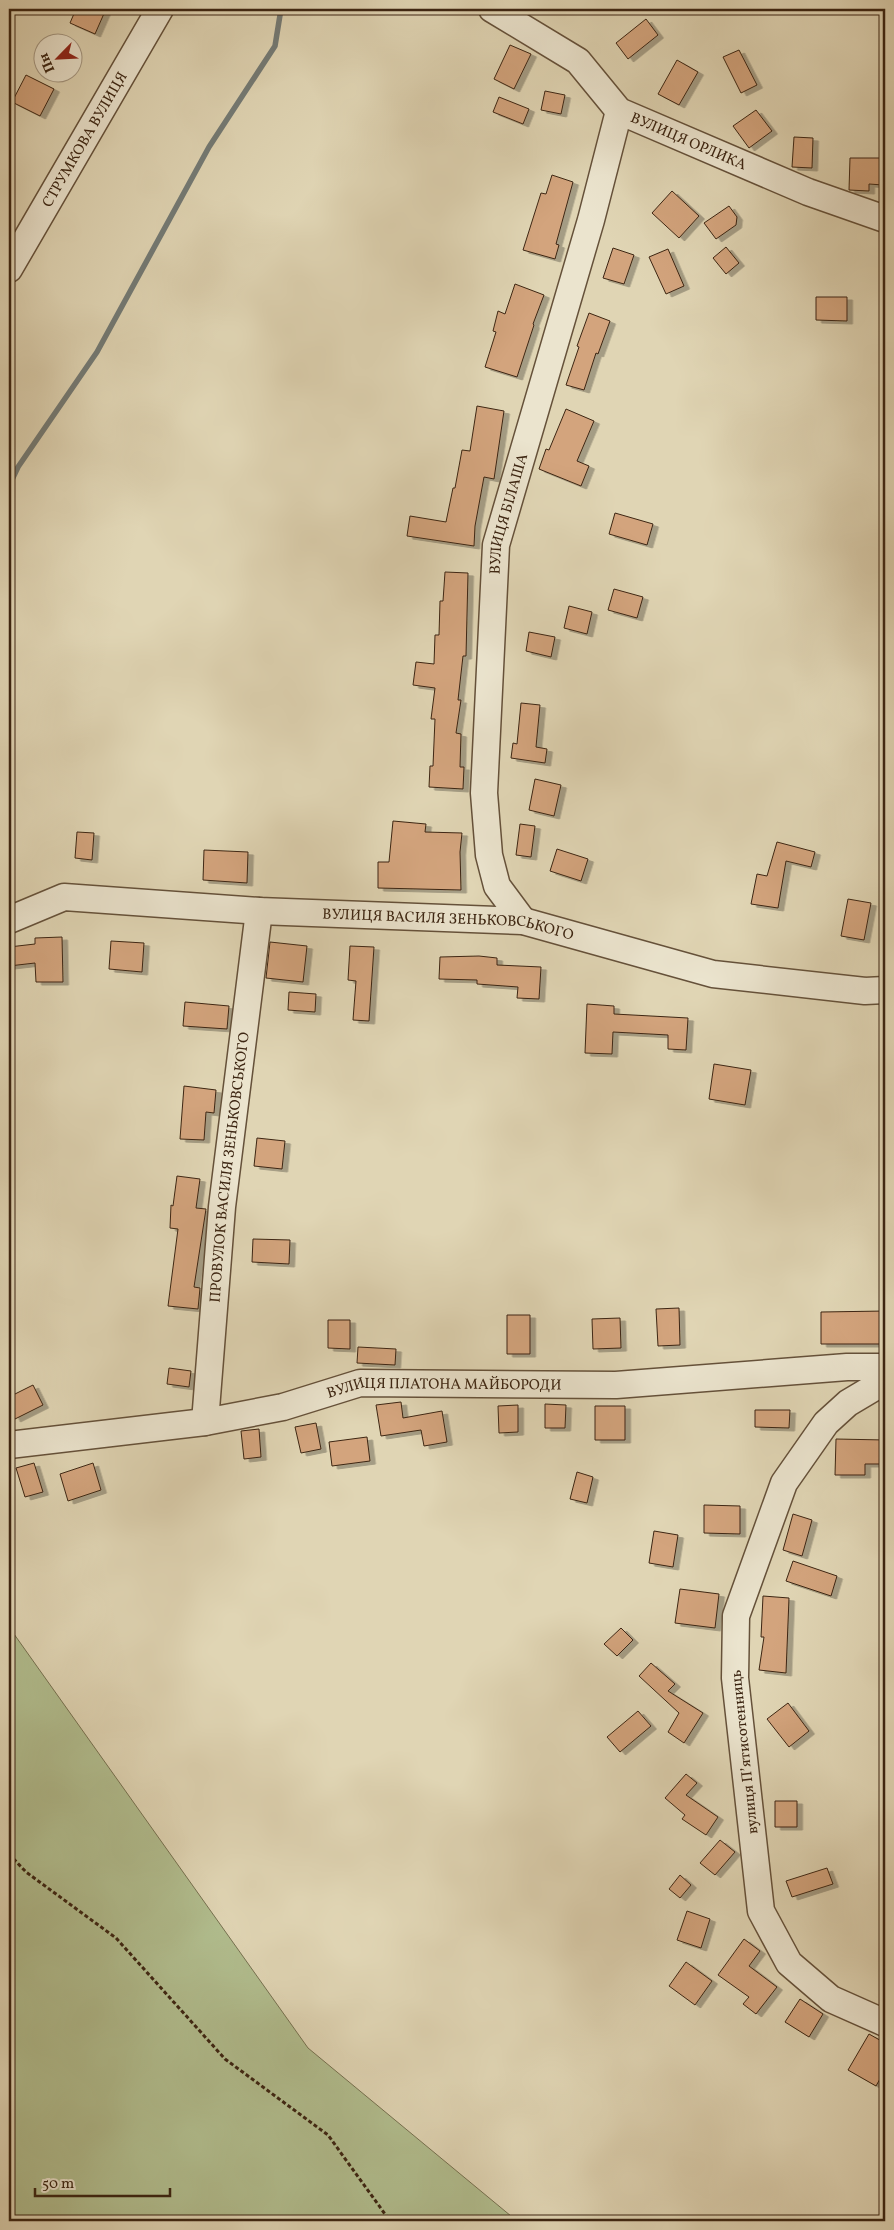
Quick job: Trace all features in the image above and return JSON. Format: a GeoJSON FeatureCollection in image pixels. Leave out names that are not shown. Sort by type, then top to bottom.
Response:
{"type":"FeatureCollection","features":[{"type":"Feature","properties":{"kind":"street","name":"СТРУМКОВА ВУЛИЦЯ"},"geometry":{"type":"LineString","coordinates":[[9,269],[160,9]]}},
{"type":"Feature","properties":{"kind":"street","name":"ВУЛИЦЯ ОРЛИКА"},"geometry":{"type":"LineString","coordinates":[[492,9],[578,61],[619,111],[808,192],[885,219]]}},
{"type":"Feature","properties":{"kind":"street","name":"ВУЛИЦЯ БІЛАША"},"geometry":{"type":"LineString","coordinates":[[523,921],[497,886],[488,855],[485,802],[486,719],[496,545],[591,220],[619,111]]}},
{"type":"Feature","properties":{"kind":"street","name":"ВУЛИЦЯ ВАСИЛЯ ЗЕНЬКОВСЬКОГО"},"geometry":{"type":"LineString","coordinates":[[9,920],[64,897],[259,911],[523,921],[713,974],[865,991],[885,990]]}},
{"type":"Feature","properties":{"kind":"street","name":"ПРОВУЛОК ВАСИЛЯ ЗЕНЬКОВСЬКОГО"},"geometry":{"type":"LineString","coordinates":[[205,1422],[220,1224],[259,911]]}},
{"type":"Feature","properties":{"kind":"street","name":"ВУЛИЦЯ ПЛАТОНА МАЙБОРОДИ"},"geometry":{"type":"LineString","coordinates":[[9,1445],[205,1422],[283,1406],[360,1383],[616,1385],[847,1367],[885,1367]]}},
{"type":"Feature","properties":{"kind":"street","name":"вулиця Пʼятисотенниць"},"geometry":{"type":"LineString","coordinates":[[885,1380],[848,1403],[826,1423],[784,1483],[736,1616],[734,1678],[761,1911],[789,1963],[831,1999],[885,2023]]}},
{"type":"Feature","properties":{"kind":"path"},"geometry":{"type":"LineString","coordinates":[[9,1854],[26,1872],[116,1938],[225,2059],[328,2135],[390,2221]]}},
{"type":"Feature","properties":{"kind":"green space"},"geometry":{"type":"Polygon","coordinates":[[[9,1627],[308,2048],[517,2221],[9,2221],[9,1627]]]}},
{"type":"Feature","properties":{"kind":"building"},"geometry":{"type":"Polygon","coordinates":[[[76,9],[106,9],[95,34],[70,23],[76,9]]]}},
{"type":"Feature","properties":{"kind":"building"},"geometry":{"type":"Polygon","coordinates":[[[646,19],[658,35],[628,59],[616,43],[646,19]]]}},
{"type":"Feature","properties":{"kind":"building"},"geometry":{"type":"Polygon","coordinates":[[[510,45],[531,54],[514,89],[494,79],[510,45]]]}},
{"type":"Feature","properties":{"kind":"building"},"geometry":{"type":"Polygon","coordinates":[[[739,50],[757,85],[741,93],[723,57],[739,50]]]}},
{"type":"Feature","properties":{"kind":"building"},"geometry":{"type":"Polygon","coordinates":[[[677,60],[698,72],[679,105],[658,94],[677,60]]]}},
{"type":"Feature","properties":{"kind":"building"},"geometry":{"type":"Polygon","coordinates":[[[26,75],[32,78],[32,82],[40,82],[54,89],[40,116],[12,102],[26,75]]]}},
{"type":"Feature","properties":{"kind":"building"},"geometry":{"type":"Polygon","coordinates":[[[545,91],[565,95],[561,114],[541,110],[545,91]]]}},
{"type":"Feature","properties":{"kind":"building"},"geometry":{"type":"Polygon","coordinates":[[[499,97],[529,109],[523,124],[493,112],[499,97]]]}},
{"type":"Feature","properties":{"kind":"building"},"geometry":{"type":"Polygon","coordinates":[[[756,110],[772,131],[749,148],[733,126],[756,110]]]}},
{"type":"Feature","properties":{"kind":"building"},"geometry":{"type":"Polygon","coordinates":[[[794,137],[813,138],[812,168],[792,167],[794,137]]]}},
{"type":"Feature","properties":{"kind":"building"},"geometry":{"type":"Polygon","coordinates":[[[850,158],[883,158],[883,185],[869,184],[869,191],[849,190],[850,158]]]}},
{"type":"Feature","properties":{"kind":"building"},"geometry":{"type":"Polygon","coordinates":[[[552,175],[573,182],[556,244],[559,245],[555,259],[523,250],[541,193],[546,194],[552,175]]]}},
{"type":"Feature","properties":{"kind":"building"},"geometry":{"type":"Polygon","coordinates":[[[672,191],[699,216],[679,238],[652,213],[672,191]]]}},
{"type":"Feature","properties":{"kind":"building"},"geometry":{"type":"Polygon","coordinates":[[[729,206],[737,217],[736,225],[716,239],[704,223],[729,206]]]}},
{"type":"Feature","properties":{"kind":"building"},"geometry":{"type":"Polygon","coordinates":[[[726,247],[739,263],[726,274],[713,258],[726,247]]]}},
{"type":"Feature","properties":{"kind":"building"},"geometry":{"type":"Polygon","coordinates":[[[613,248],[634,255],[624,284],[603,278],[613,248]]]}},
{"type":"Feature","properties":{"kind":"building"},"geometry":{"type":"Polygon","coordinates":[[[668,249],[684,286],[666,294],[649,257],[668,249]]]}},
{"type":"Feature","properties":{"kind":"building"},"geometry":{"type":"Polygon","coordinates":[[[515,284],[544,295],[517,377],[485,367],[496,332],[493,331],[498,311],[505,314],[515,284]]]}},
{"type":"Feature","properties":{"kind":"building"},"geometry":{"type":"Polygon","coordinates":[[[816,297],[847,297],[847,321],[816,320],[816,297]]]}},
{"type":"Feature","properties":{"kind":"building"},"geometry":{"type":"Polygon","coordinates":[[[589,313],[610,321],[598,354],[596,353],[584,390],[566,385],[589,313]]]}},
{"type":"Feature","properties":{"kind":"building"},"geometry":{"type":"Polygon","coordinates":[[[477,406],[504,411],[494,479],[484,477],[475,526],[474,546],[407,536],[410,516],[446,522],[462,450],[470,451],[477,406]]]}},
{"type":"Feature","properties":{"kind":"building"},"geometry":{"type":"Polygon","coordinates":[[[566,409],[594,421],[577,461],[589,466],[581,486],[539,469],[546,449],[549,450],[566,409]]]}},
{"type":"Feature","properties":{"kind":"building"},"geometry":{"type":"Polygon","coordinates":[[[615,513],[653,524],[647,545],[609,534],[615,513]]]}},
{"type":"Feature","properties":{"kind":"building"},"geometry":{"type":"Polygon","coordinates":[[[445,572],[468,573],[466,656],[463,656],[458,700],[461,700],[456,733],[461,734],[460,767],[464,767],[463,789],[429,787],[430,766],[433,766],[435,719],[431,719],[435,688],[413,685],[416,662],[434,664],[435,635],[439,635],[440,601],[443,601],[445,572]]]}},
{"type":"Feature","properties":{"kind":"building"},"geometry":{"type":"Polygon","coordinates":[[[614,589],[643,597],[637,618],[608,610],[614,589]]]}},
{"type":"Feature","properties":{"kind":"building"},"geometry":{"type":"Polygon","coordinates":[[[569,606],[592,612],[587,634],[564,628],[569,606]]]}},
{"type":"Feature","properties":{"kind":"building"},"geometry":{"type":"Polygon","coordinates":[[[529,632],[555,637],[551,657],[526,651],[529,632]]]}},
{"type":"Feature","properties":{"kind":"building"},"geometry":{"type":"Polygon","coordinates":[[[521,703],[540,705],[536,747],[547,749],[545,763],[511,758],[513,743],[517,744],[521,703]]]}},
{"type":"Feature","properties":{"kind":"building"},"geometry":{"type":"Polygon","coordinates":[[[535,779],[561,785],[554,816],[529,810],[535,779]]]}},
{"type":"Feature","properties":{"kind":"building"},"geometry":{"type":"Polygon","coordinates":[[[393,821],[426,824],[425,832],[462,833],[460,852],[461,890],[378,888],[378,862],[389,862],[393,821]]]}},
{"type":"Feature","properties":{"kind":"building"},"geometry":{"type":"Polygon","coordinates":[[[520,824],[535,826],[531,857],[516,855],[520,824]]]}},
{"type":"Feature","properties":{"kind":"building"},"geometry":{"type":"Polygon","coordinates":[[[77,832],[94,833],[92,860],[75,858],[77,832]]]}},
{"type":"Feature","properties":{"kind":"building"},"geometry":{"type":"Polygon","coordinates":[[[777,842],[815,852],[811,867],[786,861],[778,908],[751,904],[757,874],[767,876],[777,842]]]}},
{"type":"Feature","properties":{"kind":"building"},"geometry":{"type":"Polygon","coordinates":[[[557,849],[588,859],[581,881],[550,871],[557,849]]]}},
{"type":"Feature","properties":{"kind":"building"},"geometry":{"type":"Polygon","coordinates":[[[204,850],[248,852],[247,883],[203,880],[204,850]]]}},
{"type":"Feature","properties":{"kind":"building"},"geometry":{"type":"Polygon","coordinates":[[[848,899],[871,903],[864,940],[841,936],[848,899]]]}},
{"type":"Feature","properties":{"kind":"building"},"geometry":{"type":"Polygon","coordinates":[[[62,937],[63,982],[36,982],[35,963],[9,966],[9,947],[35,944],[35,938],[62,937]]]}},
{"type":"Feature","properties":{"kind":"building"},"geometry":{"type":"Polygon","coordinates":[[[111,941],[144,943],[142,972],[109,969],[111,941]]]}},
{"type":"Feature","properties":{"kind":"building"},"geometry":{"type":"Polygon","coordinates":[[[270,942],[307,946],[303,982],[266,978],[270,942]]]}},
{"type":"Feature","properties":{"kind":"building"},"geometry":{"type":"Polygon","coordinates":[[[350,946],[374,947],[369,1021],[353,1020],[356,981],[348,980],[350,946]]]}},
{"type":"Feature","properties":{"kind":"building"},"geometry":{"type":"Polygon","coordinates":[[[479,956],[497,958],[497,965],[541,967],[539,999],[517,998],[518,987],[477,984],[477,980],[439,979],[440,957],[479,956]]]}},
{"type":"Feature","properties":{"kind":"building"},"geometry":{"type":"Polygon","coordinates":[[[289,992],[316,994],[315,1012],[288,1010],[289,992]]]}},
{"type":"Feature","properties":{"kind":"building"},"geometry":{"type":"Polygon","coordinates":[[[185,1002],[229,1006],[227,1029],[183,1026],[185,1002]]]}},
{"type":"Feature","properties":{"kind":"building"},"geometry":{"type":"Polygon","coordinates":[[[587,1004],[614,1006],[614,1014],[688,1018],[686,1050],[668,1049],[668,1035],[613,1032],[612,1054],[585,1053],[587,1004]]]}},
{"type":"Feature","properties":{"kind":"building"},"geometry":{"type":"Polygon","coordinates":[[[714,1064],[751,1070],[745,1105],[709,1099],[714,1064]]]}},
{"type":"Feature","properties":{"kind":"building"},"geometry":{"type":"Polygon","coordinates":[[[184,1086],[216,1090],[214,1113],[206,1112],[204,1140],[180,1139],[184,1086]]]}},
{"type":"Feature","properties":{"kind":"building"},"geometry":{"type":"Polygon","coordinates":[[[257,1138],[285,1141],[282,1169],[254,1166],[257,1138]]]}},
{"type":"Feature","properties":{"kind":"building"},"geometry":{"type":"Polygon","coordinates":[[[177,1176],[200,1179],[196,1208],[206,1209],[194,1287],[200,1288],[198,1309],[168,1306],[178,1229],[170,1228],[171,1205],[173,1206],[177,1176]]]}},
{"type":"Feature","properties":{"kind":"building"},"geometry":{"type":"Polygon","coordinates":[[[253,1239],[290,1240],[289,1264],[252,1262],[253,1239]]]}},
{"type":"Feature","properties":{"kind":"building"},"geometry":{"type":"Polygon","coordinates":[[[679,1308],[680,1345],[658,1346],[656,1309],[679,1308]]]}},
{"type":"Feature","properties":{"kind":"building"},"geometry":{"type":"Polygon","coordinates":[[[885,1311],[885,1344],[821,1344],[821,1312],[885,1311]]]}},
{"type":"Feature","properties":{"kind":"building"},"geometry":{"type":"Polygon","coordinates":[[[507,1315],[530,1315],[530,1354],[507,1354],[507,1315]]]}},
{"type":"Feature","properties":{"kind":"building"},"geometry":{"type":"Polygon","coordinates":[[[620,1318],[621,1348],[593,1349],[592,1319],[620,1318]]]}},
{"type":"Feature","properties":{"kind":"building"},"geometry":{"type":"Polygon","coordinates":[[[328,1320],[350,1320],[350,1349],[328,1348],[328,1320]]]}},
{"type":"Feature","properties":{"kind":"building"},"geometry":{"type":"Polygon","coordinates":[[[358,1347],[396,1349],[395,1365],[357,1363],[358,1347]]]}},
{"type":"Feature","properties":{"kind":"building"},"geometry":{"type":"Polygon","coordinates":[[[169,1368],[191,1371],[189,1387],[167,1384],[169,1368]]]}},
{"type":"Feature","properties":{"kind":"building"},"geometry":{"type":"Polygon","coordinates":[[[33,1385],[43,1405],[15,1419],[9,1406],[9,1397],[33,1385]]]}},
{"type":"Feature","properties":{"kind":"building"},"geometry":{"type":"Polygon","coordinates":[[[401,1402],[403,1418],[442,1411],[447,1442],[424,1446],[421,1430],[381,1436],[376,1405],[401,1402]]]}},
{"type":"Feature","properties":{"kind":"building"},"geometry":{"type":"Polygon","coordinates":[[[545,1404],[566,1405],[565,1428],[545,1428],[545,1404]]]}},
{"type":"Feature","properties":{"kind":"building"},"geometry":{"type":"Polygon","coordinates":[[[518,1405],[518,1432],[499,1433],[498,1406],[518,1405]]]}},
{"type":"Feature","properties":{"kind":"building"},"geometry":{"type":"Polygon","coordinates":[[[595,1406],[625,1406],[625,1440],[595,1440],[595,1406]]]}},
{"type":"Feature","properties":{"kind":"building"},"geometry":{"type":"Polygon","coordinates":[[[755,1410],[790,1410],[789,1428],[755,1427],[755,1410]]]}},
{"type":"Feature","properties":{"kind":"building"},"geometry":{"type":"Polygon","coordinates":[[[316,1423],[321,1449],[301,1453],[295,1427],[316,1423]]]}},
{"type":"Feature","properties":{"kind":"building"},"geometry":{"type":"Polygon","coordinates":[[[259,1429],[261,1457],[244,1459],[241,1431],[259,1429]]]}},
{"type":"Feature","properties":{"kind":"building"},"geometry":{"type":"Polygon","coordinates":[[[367,1437],[370,1461],[332,1466],[329,1442],[367,1437]]]}},
{"type":"Feature","properties":{"kind":"building"},"geometry":{"type":"Polygon","coordinates":[[[836,1439],[885,1440],[885,1464],[865,1464],[865,1475],[835,1475],[836,1439]]]}},
{"type":"Feature","properties":{"kind":"building"},"geometry":{"type":"Polygon","coordinates":[[[34,1463],[43,1492],[25,1497],[16,1468],[34,1463]]]}},
{"type":"Feature","properties":{"kind":"building"},"geometry":{"type":"Polygon","coordinates":[[[93,1463],[101,1490],[68,1501],[60,1474],[93,1463]]]}},
{"type":"Feature","properties":{"kind":"building"},"geometry":{"type":"Polygon","coordinates":[[[577,1472],[593,1477],[587,1503],[570,1499],[577,1472]]]}},
{"type":"Feature","properties":{"kind":"building"},"geometry":{"type":"Polygon","coordinates":[[[704,1505],[740,1506],[740,1534],[704,1533],[704,1505]]]}},
{"type":"Feature","properties":{"kind":"building"},"geometry":{"type":"Polygon","coordinates":[[[793,1514],[812,1520],[802,1556],[783,1550],[793,1514]]]}},
{"type":"Feature","properties":{"kind":"building"},"geometry":{"type":"Polygon","coordinates":[[[654,1531],[678,1535],[673,1567],[649,1563],[654,1531]]]}},
{"type":"Feature","properties":{"kind":"building"},"geometry":{"type":"Polygon","coordinates":[[[793,1561],[837,1576],[831,1596],[786,1581],[793,1561]]]}},
{"type":"Feature","properties":{"kind":"building"},"geometry":{"type":"Polygon","coordinates":[[[680,1589],[719,1594],[715,1628],[675,1623],[680,1589]]]}},
{"type":"Feature","properties":{"kind":"building"},"geometry":{"type":"Polygon","coordinates":[[[763,1596],[789,1598],[786,1673],[759,1670],[764,1637],[761,1637],[763,1596]]]}},
{"type":"Feature","properties":{"kind":"building"},"geometry":{"type":"Polygon","coordinates":[[[621,1628],[633,1640],[617,1656],[604,1644],[621,1628]]]}},
{"type":"Feature","properties":{"kind":"building"},"geometry":{"type":"Polygon","coordinates":[[[651,1663],[675,1684],[668,1691],[703,1713],[684,1743],[668,1732],[679,1713],[639,1676],[651,1663]]]}},
{"type":"Feature","properties":{"kind":"building"},"geometry":{"type":"Polygon","coordinates":[[[788,1703],[809,1731],[789,1747],[767,1719],[788,1703]]]}},
{"type":"Feature","properties":{"kind":"building"},"geometry":{"type":"Polygon","coordinates":[[[638,1711],[651,1726],[620,1752],[607,1737],[638,1711]]]}},
{"type":"Feature","properties":{"kind":"building"},"geometry":{"type":"Polygon","coordinates":[[[686,1774],[697,1783],[686,1795],[718,1817],[706,1835],[682,1819],[685,1815],[665,1798],[686,1774]]]}},
{"type":"Feature","properties":{"kind":"building"},"geometry":{"type":"Polygon","coordinates":[[[775,1801],[797,1801],[797,1827],[775,1827],[775,1801]]]}},
{"type":"Feature","properties":{"kind":"building"},"geometry":{"type":"Polygon","coordinates":[[[720,1840],[735,1852],[715,1875],[700,1863],[720,1840]]]}},
{"type":"Feature","properties":{"kind":"building"},"geometry":{"type":"Polygon","coordinates":[[[827,1868],[833,1884],[792,1897],[786,1881],[827,1868]]]}},
{"type":"Feature","properties":{"kind":"building"},"geometry":{"type":"Polygon","coordinates":[[[680,1875],[691,1885],[680,1898],[669,1889],[680,1875]]]}},
{"type":"Feature","properties":{"kind":"building"},"geometry":{"type":"Polygon","coordinates":[[[687,1911],[710,1919],[701,1948],[677,1940],[687,1911]]]}},
{"type":"Feature","properties":{"kind":"building"},"geometry":{"type":"Polygon","coordinates":[[[744,1939],[760,1951],[749,1966],[777,1987],[756,2014],[743,2004],[749,1997],[718,1975],[744,1939]]]}},
{"type":"Feature","properties":{"kind":"building"},"geometry":{"type":"Polygon","coordinates":[[[686,1962],[712,1981],[695,2005],[669,1986],[686,1962]]]}},
{"type":"Feature","properties":{"kind":"building"},"geometry":{"type":"Polygon","coordinates":[[[800,1999],[823,2014],[809,2037],[785,2022],[800,1999]]]}},
{"type":"Feature","properties":{"kind":"building"},"geometry":{"type":"Polygon","coordinates":[[[869,2034],[885,2043],[885,2070],[876,2086],[848,2070],[869,2034]]]}},
{"type":"Feature","properties":{"kind":"waterway"},"geometry":{"type":"LineString","coordinates":[[9,486],[18,467],[97,352],[209,147],[275,46],[281,9]]}}]}
